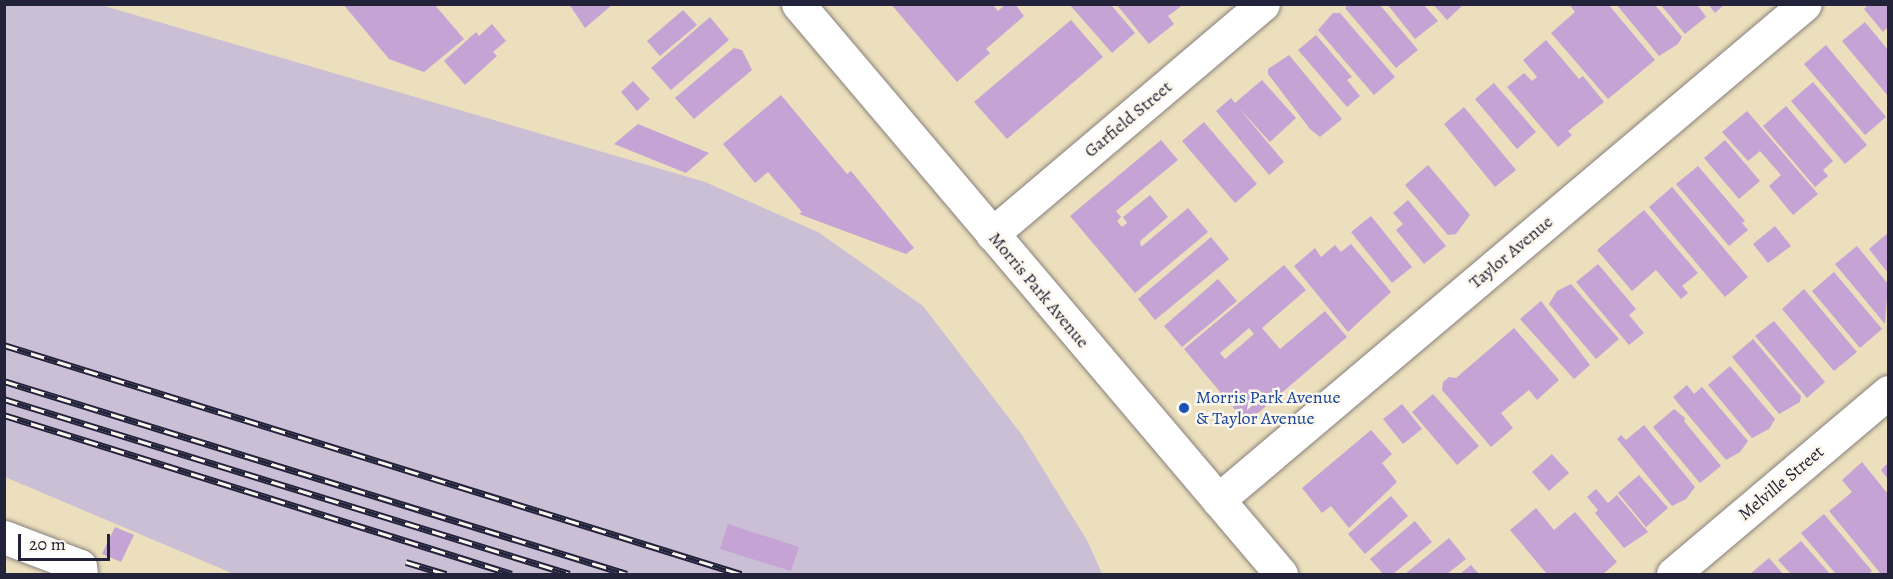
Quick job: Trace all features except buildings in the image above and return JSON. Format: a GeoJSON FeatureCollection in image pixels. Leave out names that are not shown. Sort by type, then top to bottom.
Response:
{"type":"FeatureCollection","features":[{"type":"Feature","properties":{"kind":"street","name":"Morris Park Avenue"},"geometry":{"type":"LineString","coordinates":[[798,4],[1281,574]]}},
{"type":"Feature","properties":{"kind":"street","name":"Garfield Street"},"geometry":{"type":"LineString","coordinates":[[992,234],[1263,4]]}},
{"type":"Feature","properties":{"kind":"street","name":"Taylor Avenue"},"geometry":{"type":"LineString","coordinates":[[1218,500],[1805,4]]}},
{"type":"Feature","properties":{"kind":"street","name":"Melville Street"},"geometry":{"type":"LineString","coordinates":[[1673,574],[1888,392]]}},
{"type":"Feature","properties":{"kind":"street"},"geometry":{"type":"LineString","coordinates":[[4,537],[80,566],[81,574]]}},
{"type":"Feature","properties":{"kind":"shaded area"},"geometry":{"type":"Polygon","coordinates":[[[5,5],[101,5],[705,182],[818,232],[923,306],[1022,435],[1088,542],[1102,574],[234,574],[5,477],[5,5]]]}},
{"type":"Feature","properties":{"kind":"railway"},"geometry":{"type":"LineString","coordinates":[[4,345],[741,574]]}},
{"type":"Feature","properties":{"kind":"railway"},"geometry":{"type":"LineString","coordinates":[[4,381],[627,574]]}},
{"type":"Feature","properties":{"kind":"railway"},"geometry":{"type":"LineString","coordinates":[[4,399],[570,574]]}},
{"type":"Feature","properties":{"kind":"railway"},"geometry":{"type":"LineString","coordinates":[[4,415],[512,574]]}},
{"type":"Feature","properties":{"kind":"railway"},"geometry":{"type":"LineString","coordinates":[[406,562],[446,574]]}},
{"type":"Feature","properties":{"kind":"place","name":"Morris Park Avenue & Taylor Avenue"},"geometry":{"type":"Point","coordinates":[1184,408]}}]}
